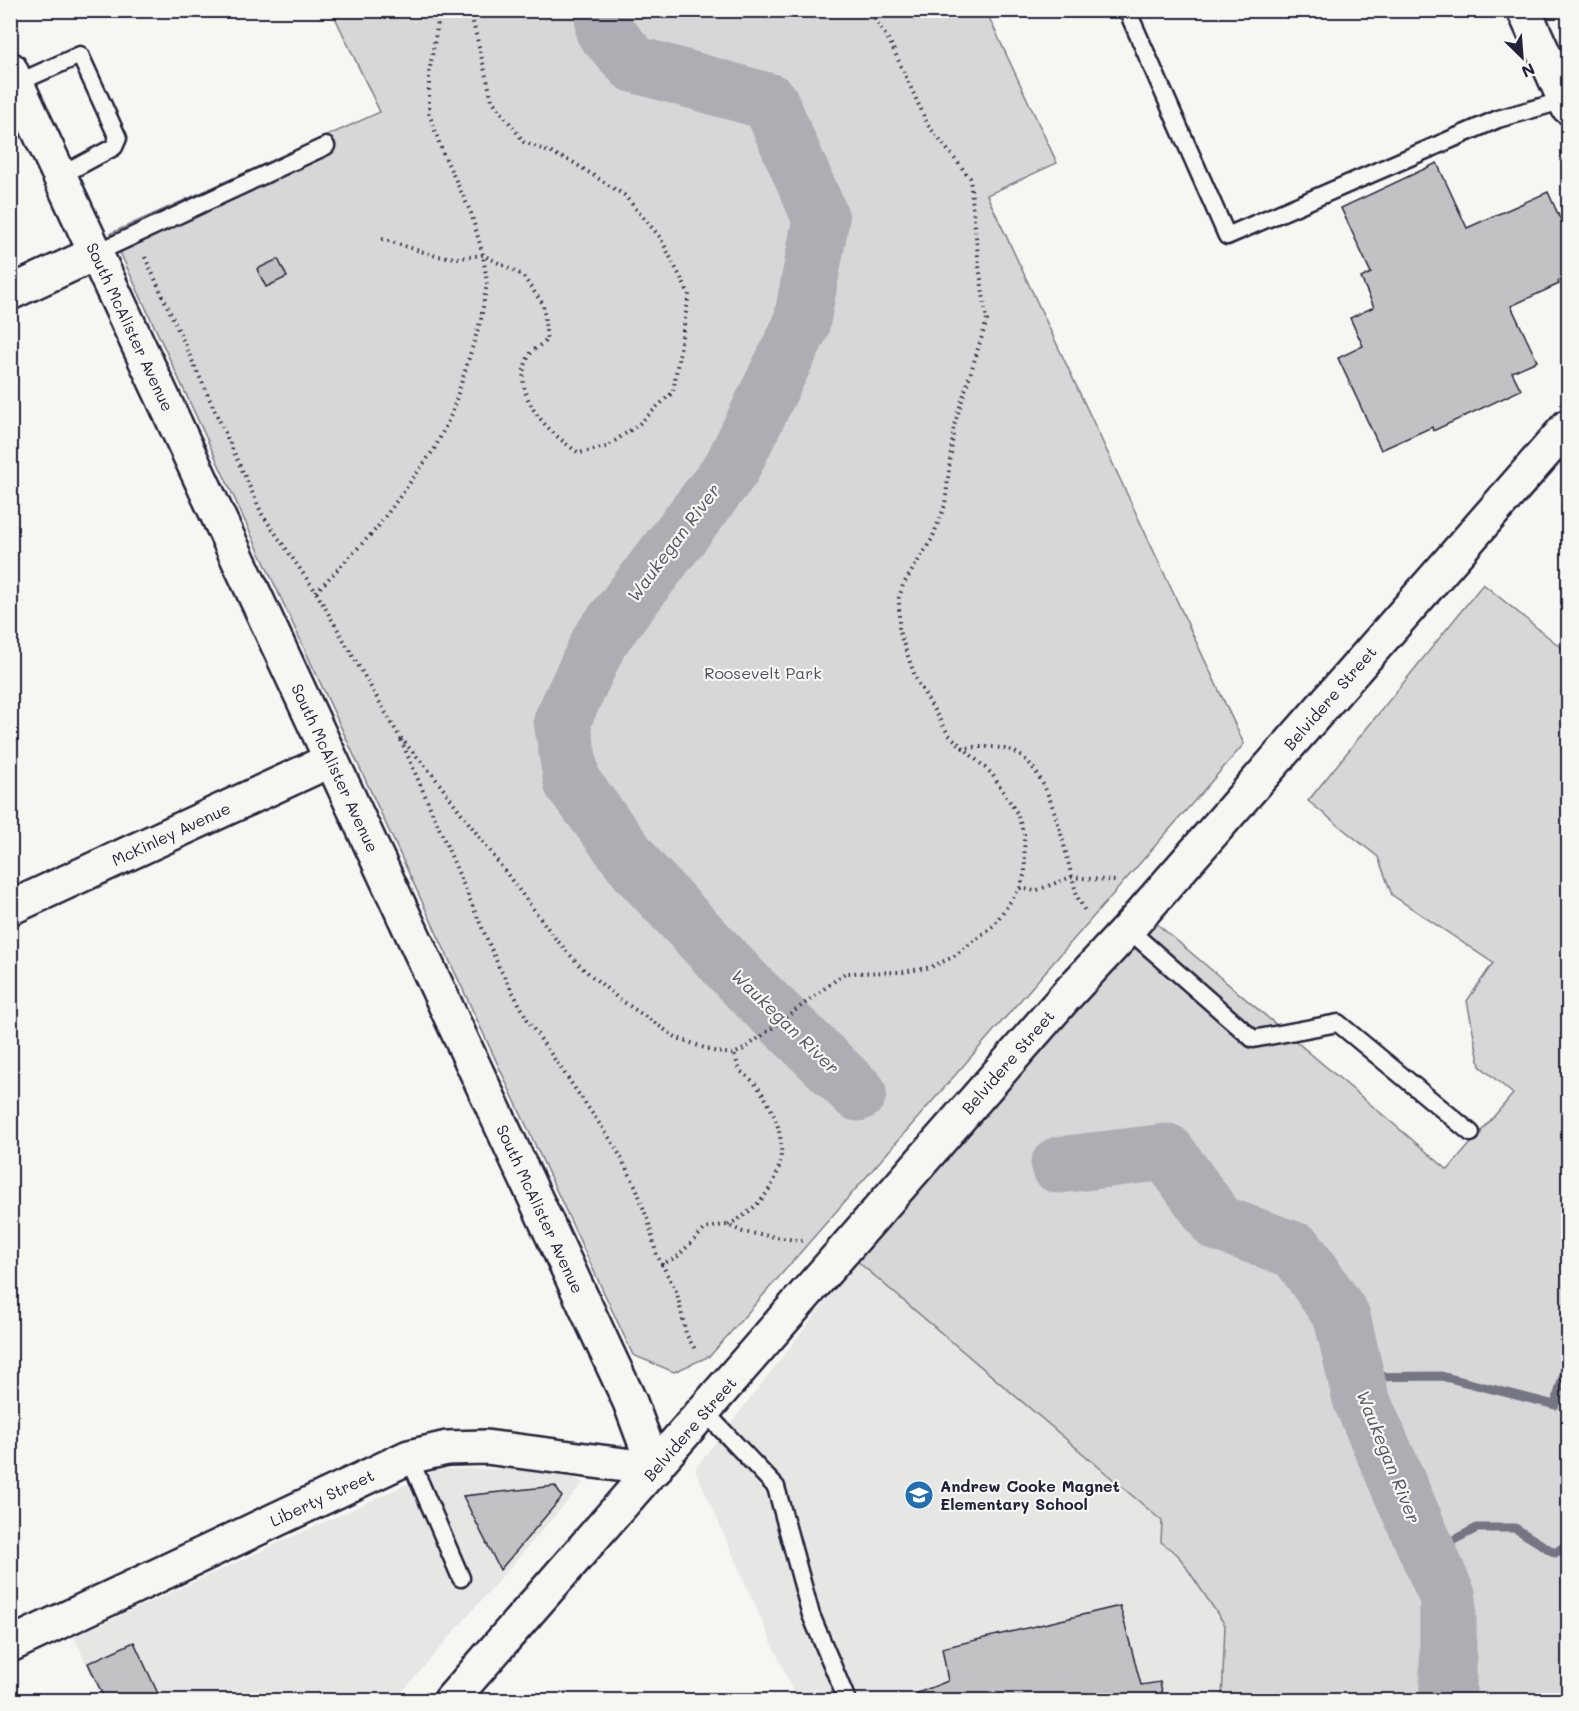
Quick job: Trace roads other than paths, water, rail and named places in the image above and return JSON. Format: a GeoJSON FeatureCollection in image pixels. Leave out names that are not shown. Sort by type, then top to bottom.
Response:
{"type":"FeatureCollection","features":[{"type":"Feature","properties":{"kind":"street"},"geometry":{"type":"LineString","coordinates":[[1524,10],[1564,87]]}},
{"type":"Feature","properties":{"kind":"street","name":"South McAlister Avenue"},"geometry":{"type":"LineString","coordinates":[[14,76],[627,1396],[655,1468]]}},
{"type":"Feature","properties":{"kind":"street"},"geometry":{"type":"LineString","coordinates":[[10,293],[96,253]]}},
{"type":"Feature","properties":{"kind":"street","name":"Belvidere Street"},"geometry":{"type":"LineString","coordinates":[[451,1701],[1065,997],[1128,929],[1569,426]]}},
{"type":"Feature","properties":{"kind":"street","name":"McKinley Avenue"},"geometry":{"type":"LineString","coordinates":[[10,908],[331,760]]}},
{"type":"Feature","properties":{"kind":"street","name":"Liberty Street"},"geometry":{"type":"LineString","coordinates":[[10,1645],[409,1457],[447,1448],[486,1447],[655,1468]]}},
{"type":"Feature","properties":{"kind":"lane"},"geometry":{"type":"LineString","coordinates":[[1128,10],[1227,236],[1498,119],[1564,87]]}},
{"type":"Feature","properties":{"kind":"lane"},"geometry":{"type":"LineString","coordinates":[[14,76],[80,56],[118,138],[114,147],[60,176]]}},
{"type":"Feature","properties":{"kind":"lane"},"geometry":{"type":"LineString","coordinates":[[96,253],[326,146]]}},
{"type":"Feature","properties":{"kind":"lane"},"geometry":{"type":"LineString","coordinates":[[1128,929],[1253,1039],[1338,1023],[1471,1133]]}},
{"type":"Feature","properties":{"kind":"lane"},"geometry":{"type":"LineString","coordinates":[[705,1412],[776,1487],[812,1614],[847,1701]]}},
{"type":"Feature","properties":{"kind":"lane"},"geometry":{"type":"LineString","coordinates":[[409,1457],[461,1578]]}},
{"type":"Feature","properties":{"kind":"waterway","name":"Waukegan River"},"geometry":{"type":"LineString","coordinates":[[603,10],[604,31],[634,64],[770,102],[821,219],[801,326],[731,469],[600,640],[562,721],[572,782],[639,871],[749,988],[858,1093]]}},
{"type":"Feature","properties":{"kind":"waterway","name":"Waukegan River"},"geometry":{"type":"LineString","coordinates":[[1059,1165],[1167,1152],[1218,1223],[1297,1251],[1342,1317],[1361,1399],[1448,1598],[1448,1700]]}},
{"type":"Feature","properties":{"kind":"waterway"},"geometry":{"type":"LineString","coordinates":[[1356,1377],[1441,1376],[1555,1405],[1568,1360]]}},
{"type":"Feature","properties":{"kind":"waterway"},"geometry":{"type":"LineString","coordinates":[[1428,1553],[1477,1528],[1515,1528],[1555,1553],[1568,1544]]}},
{"type":"Feature","properties":{"kind":"place","name":"Andrew Cooke Magnet Elementary School"},"geometry":{"type":"Point","coordinates":[919,1495]}},
{"type":"Feature","properties":{"kind":"park label","name":"Roosevelt Park"},"geometry":{"type":"Point","coordinates":[763,673]}}]}
